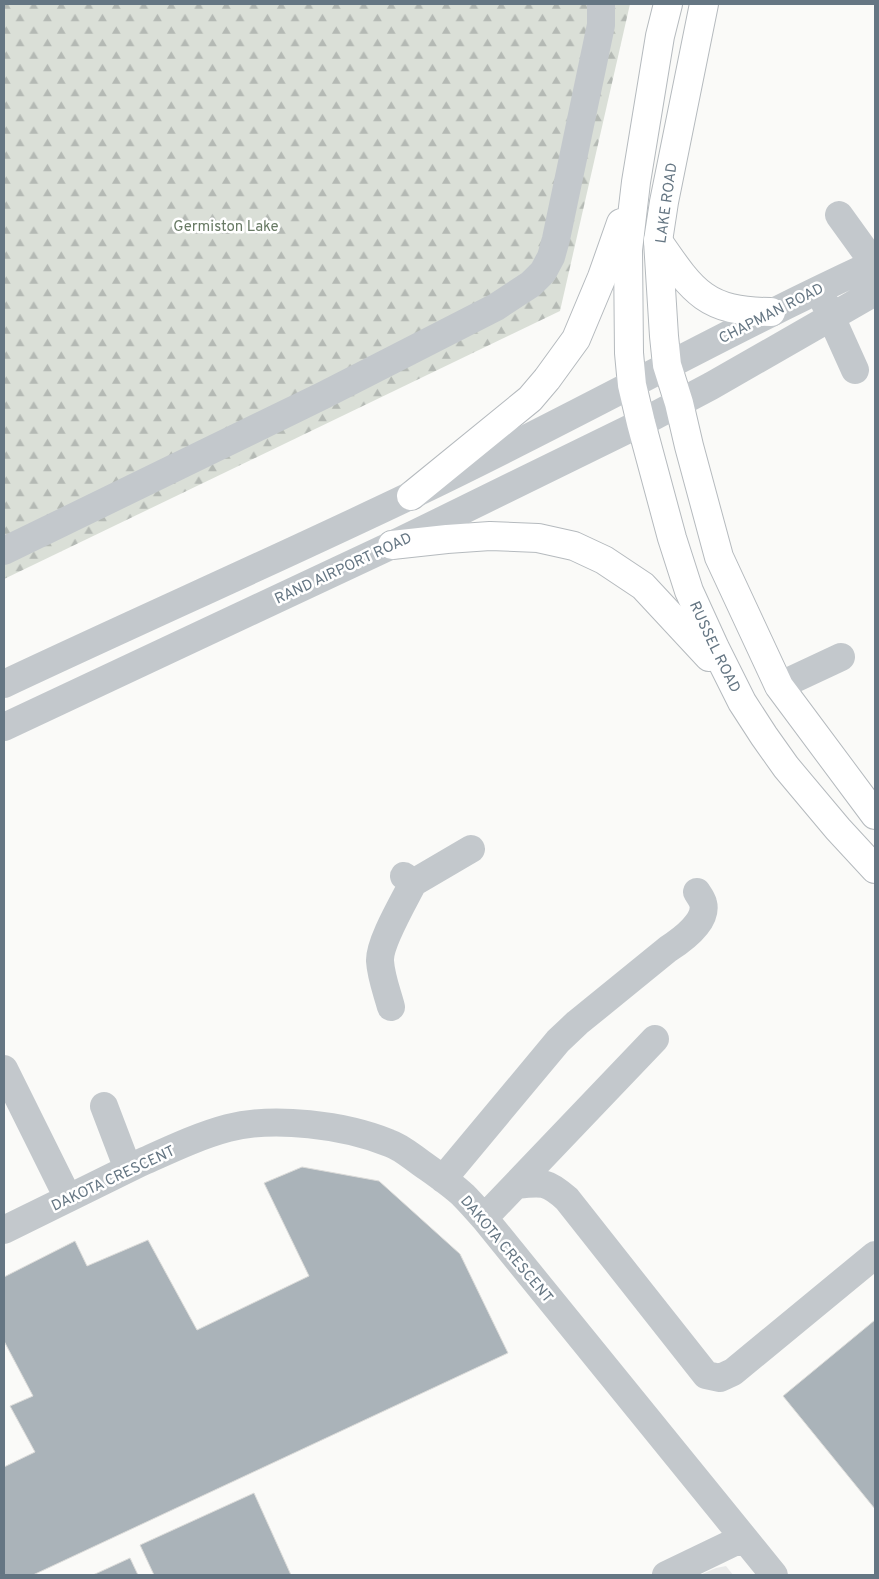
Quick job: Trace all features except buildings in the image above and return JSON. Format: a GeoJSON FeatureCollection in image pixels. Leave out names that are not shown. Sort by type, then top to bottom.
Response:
{"type":"FeatureCollection","features":[{"type":"Feature","properties":{"kind":"main road","name":"LAKE ROAD"},"geometry":{"type":"LineString","coordinates":[[632,385],[629,353],[628,250],[636,182],[660,36],[668,4]]}},
{"type":"Feature","properties":{"kind":"main road","name":"LAKE ROAD"},"geometry":{"type":"LineString","coordinates":[[679,403],[667,365],[658,242],[669,173],[704,4]]}},
{"type":"Feature","properties":{"kind":"main road"},"geometry":{"type":"LineString","coordinates":[[411,496],[530,399],[548,379],[576,339],[602,277],[636,182]]}},
{"type":"Feature","properties":{"kind":"main road"},"geometry":{"type":"LineString","coordinates":[[658,242],[679,271],[709,301],[725,308],[739,311],[771,312]]}},
{"type":"Feature","properties":{"kind":"main road","name":"RUSSEL ROAD"},"geometry":{"type":"LineString","coordinates":[[632,385],[640,422],[667,520],[689,591],[732,682],[764,736],[786,767],[838,829],[875,869]]}},
{"type":"Feature","properties":{"kind":"main road"},"geometry":{"type":"LineString","coordinates":[[679,403],[719,557],[779,686],[875,815]]}},
{"type":"Feature","properties":{"kind":"main road"},"geometry":{"type":"LineString","coordinates":[[392,545],[490,536],[538,538],[574,546],[604,560],[643,586],[732,682]]}},
{"type":"Feature","properties":{"kind":"street"},"geometry":{"type":"LineString","coordinates":[[4,551],[324,395],[496,307],[531,284],[543,272],[551,257],[556,239],[601,25],[601,4]]}},
{"type":"Feature","properties":{"kind":"street"},"geometry":{"type":"LineString","coordinates":[[839,215],[875,264]]}},
{"type":"Feature","properties":{"kind":"street","name":"CHAPMAN ROAD"},"geometry":{"type":"LineString","coordinates":[[667,365],[818,289],[875,264]]}},
{"type":"Feature","properties":{"kind":"street"},"geometry":{"type":"LineString","coordinates":[[818,289],[855,370]]}},
{"type":"Feature","properties":{"kind":"street","name":"CHAPMAN ROAD"},"geometry":{"type":"LineString","coordinates":[[679,403],[875,292]]}},
{"type":"Feature","properties":{"kind":"street"},"geometry":{"type":"LineString","coordinates":[[4,684],[411,496],[632,385],[667,365]]}},
{"type":"Feature","properties":{"kind":"street","name":"RAND AIRPORT ROAD"},"geometry":{"type":"LineString","coordinates":[[4,726],[392,545],[679,403]]}},
{"type":"Feature","properties":{"kind":"street"},"geometry":{"type":"LineString","coordinates":[[78,649],[94,684]]}},
{"type":"Feature","properties":{"kind":"street"},"geometry":{"type":"LineString","coordinates":[[779,686],[841,657]]}},
{"type":"Feature","properties":{"kind":"street"},"geometry":{"type":"LineString","coordinates":[[391,1007],[382,976],[380,959],[385,940],[408,879],[471,849]]}},
{"type":"Feature","properties":{"kind":"street"},"geometry":{"type":"LineString","coordinates":[[443,1179],[558,1041],[584,1017],[668,949],[682,940],[695,926],[703,916],[704,904],[697,892]]}},
{"type":"Feature","properties":{"kind":"street"},"geometry":{"type":"LineString","coordinates":[[484,1218],[655,1039]]}},
{"type":"Feature","properties":{"kind":"street"},"geometry":{"type":"LineString","coordinates":[[4,1069],[68,1198]]}},
{"type":"Feature","properties":{"kind":"street"},"geometry":{"type":"LineString","coordinates":[[104,1106],[128,1169]]}},
{"type":"Feature","properties":{"kind":"street","name":"DAKOTA CRESCENT"},"geometry":{"type":"LineString","coordinates":[[4,1230],[128,1169],[203,1136],[230,1127],[262,1123],[298,1123],[328,1127],[390,1143],[443,1179],[463,1195],[484,1218],[774,1575]]}},
{"type":"Feature","properties":{"kind":"street"},"geometry":{"type":"LineString","coordinates":[[516,1185],[540,1182],[554,1187],[567,1199],[706,1375],[720,1378],[733,1372],[875,1255]]}},
{"type":"Feature","properties":{"kind":"street"},"geometry":{"type":"LineString","coordinates":[[666,1575],[744,1538]]}},
{"type":"Feature","properties":{"kind":"shaded area"},"geometry":{"type":"Polygon","coordinates":[[[726,1566],[733,1575],[700,1575],[716,1568],[726,1566]]]}},
{"type":"Feature","properties":{"kind":"green space","name":"Germiston Lake"},"geometry":{"type":"Polygon","coordinates":[[[4,4],[630,4],[560,311],[4,579],[4,4]]]}}]}
